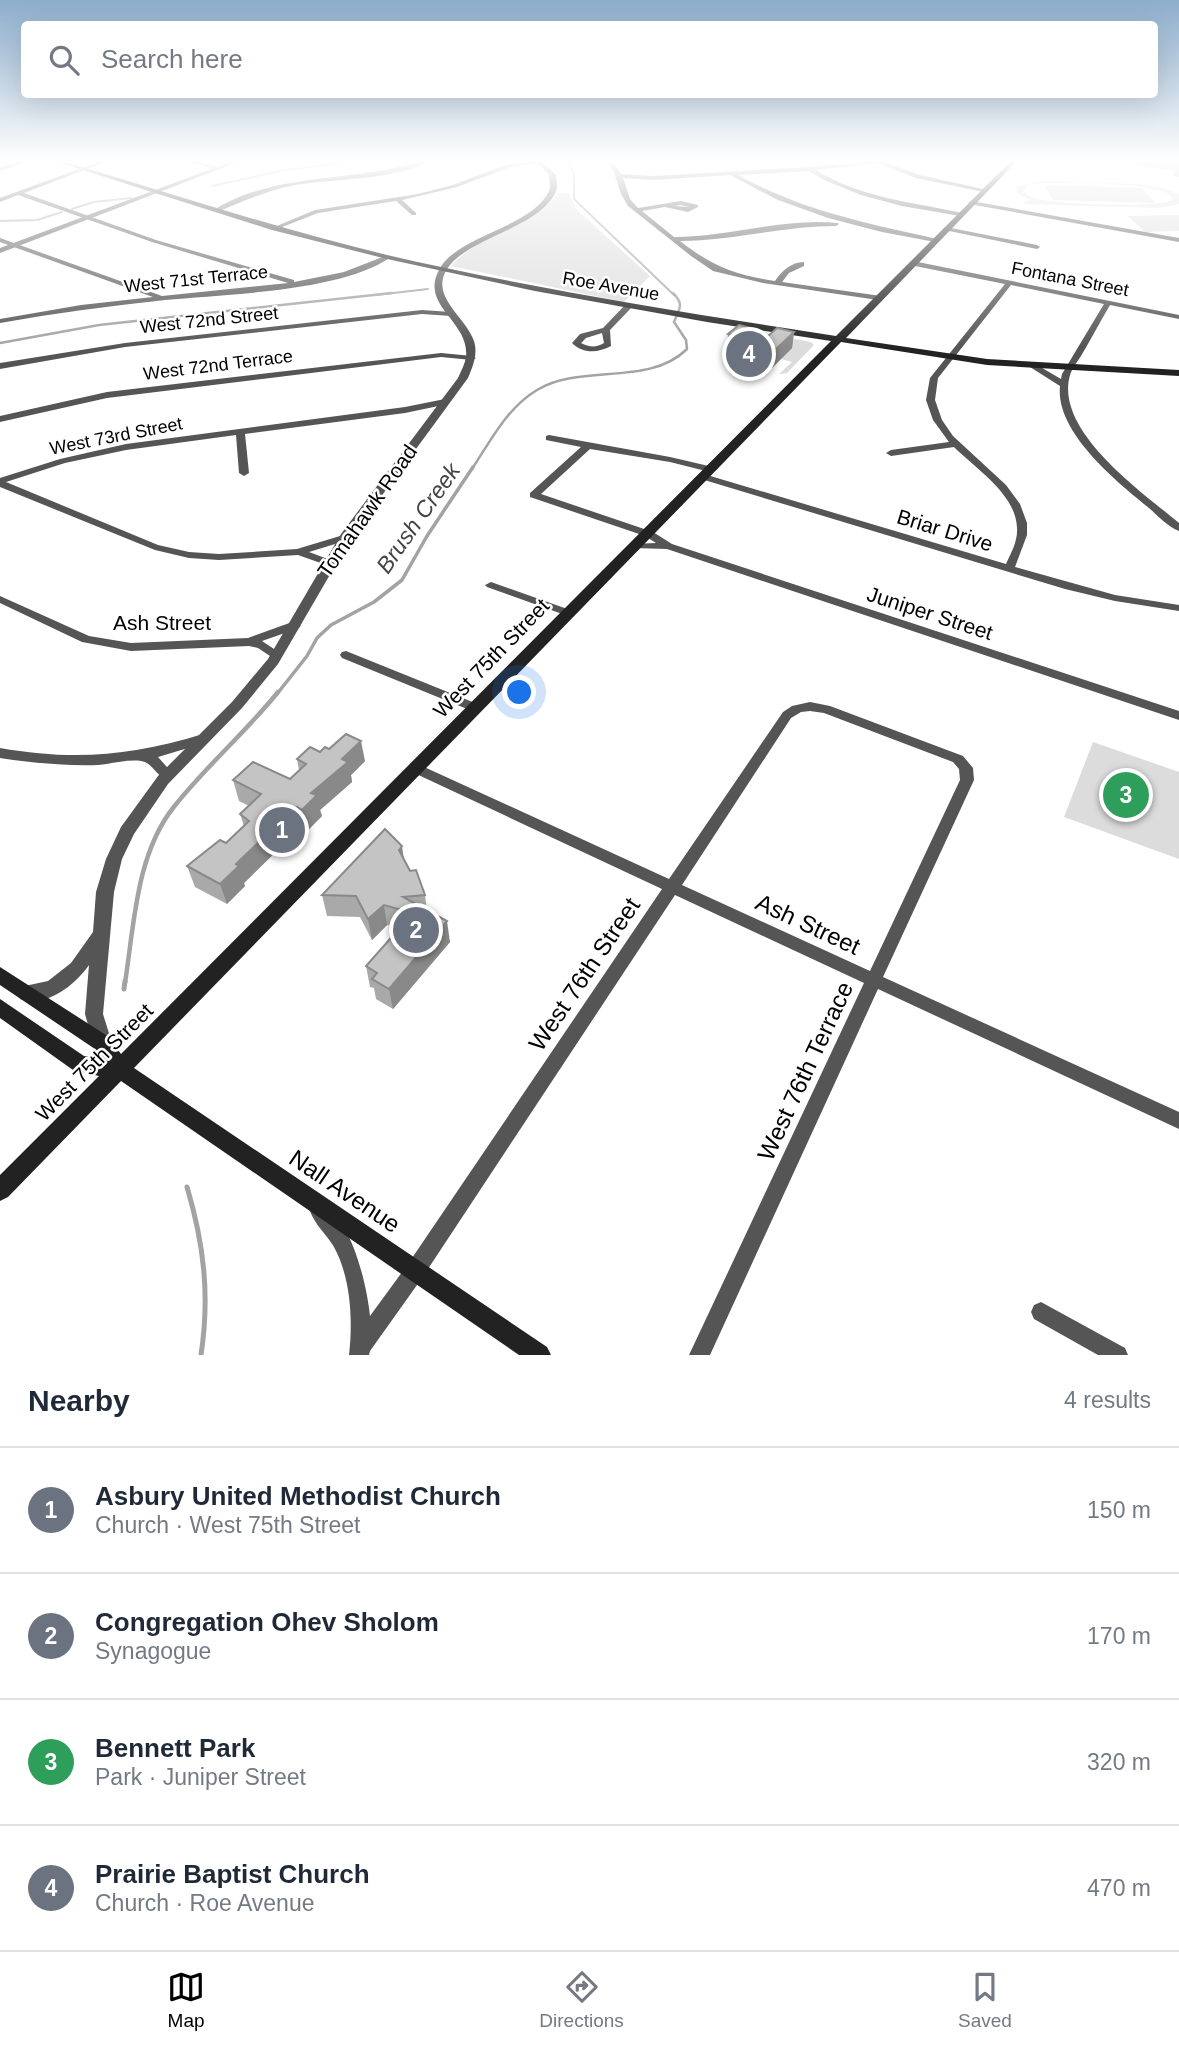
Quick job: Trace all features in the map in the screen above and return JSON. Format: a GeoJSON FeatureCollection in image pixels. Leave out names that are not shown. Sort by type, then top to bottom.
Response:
{"type":"FeatureCollection","features":[{"type":"Feature","properties":{"kind":"main road","name":"Roe Avenue"},"geometry":{"type":"LineString","coordinates":[[255,222],[444,270],[629,306],[836,340],[1034,367],[1179,373]]}},
{"type":"Feature","properties":{"kind":"main road","name":"West 75th Street"},"geometry":{"type":"LineString","coordinates":[[0,1190],[649,534],[952,222]]}},
{"type":"Feature","properties":{"kind":"main road","name":"Nall Avenue"},"geometry":{"type":"LineString","coordinates":[[0,975],[102,1042],[121,1070],[539,1355]]}},
{"type":"Feature","properties":{"kind":"main road","name":"Nall Avenue"},"geometry":{"type":"LineString","coordinates":[[0,1007],[80,1064],[121,1070]]}},
{"type":"Feature","properties":{"kind":"street"},"geometry":{"type":"LineString","coordinates":[[0,251],[76,222]]}},
{"type":"Feature","properties":{"kind":"street"},"geometry":{"type":"LineString","coordinates":[[101,222],[298,284]]}},
{"type":"Feature","properties":{"kind":"street"},"geometry":{"type":"LineString","coordinates":[[275,228],[289,222]]}},
{"type":"Feature","properties":{"kind":"street"},"geometry":{"type":"LineString","coordinates":[[472,358],[471,343],[463,326],[442,303],[438,285],[444,270],[460,253],[514,222]]}},
{"type":"Feature","properties":{"kind":"street"},"geometry":{"type":"LineString","coordinates":[[652,222],[704,263],[724,271],[776,283],[878,298]]}},
{"type":"Feature","properties":{"kind":"street"},"geometry":{"type":"LineString","coordinates":[[846,222],[935,240]]}},
{"type":"Feature","properties":{"kind":"street"},"geometry":{"type":"LineString","coordinates":[[1076,222],[1179,240]]}},
{"type":"Feature","properties":{"kind":"street"},"geometry":{"type":"LineString","coordinates":[[673,239],[697,240],[812,224],[858,226]]}},
{"type":"Feature","properties":{"kind":"street"},"geometry":{"type":"LineString","coordinates":[[946,229],[1037,247]]}},
{"type":"Feature","properties":{"kind":"street"},"geometry":{"type":"LineString","coordinates":[[0,240],[164,298]]}},
{"type":"Feature","properties":{"kind":"street"},"geometry":{"type":"LineString","coordinates":[[683,247],[697,240]]}},
{"type":"Feature","properties":{"kind":"street","name":"West 71st Terrace"},"geometry":{"type":"LineString","coordinates":[[0,310],[3,320],[164,298],[298,284],[341,276],[387,257]]}},
{"type":"Feature","properties":{"kind":"street","name":"Fontana Street"},"geometry":{"type":"LineString","coordinates":[[913,263],[1179,317]]}},
{"type":"Feature","properties":{"kind":"street"},"geometry":{"type":"LineString","coordinates":[[776,283],[786,271],[801,264]]}},
{"type":"Feature","properties":{"kind":"street"},"geometry":{"type":"LineString","coordinates":[[1009,283],[934,377],[929,401],[934,416],[957,444],[1008,496],[1021,516],[1021,538],[1009,569]]}},
{"type":"Feature","properties":{"kind":"street","name":"West 72nd Street"},"geometry":{"type":"LineString","coordinates":[[422,312],[442,303]]}},
{"type":"Feature","properties":{"kind":"street"},"geometry":{"type":"LineString","coordinates":[[1108,303],[1078,352],[1063,383],[1070,416],[1084,440],[1104,463],[1179,528]]}},
{"type":"Feature","properties":{"kind":"street"},"geometry":{"type":"LineString","coordinates":[[606,330],[629,306]]}},
{"type":"Feature","properties":{"kind":"street","name":"West 72nd Street"},"geometry":{"type":"LineString","coordinates":[[0,366],[125,345],[422,312],[451,314]]}},
{"type":"Feature","properties":{"kind":"street","name":"West 72nd Terrace"},"geometry":{"type":"LineString","coordinates":[[441,355],[471,343]]}},
{"type":"Feature","properties":{"kind":"street"},"geometry":{"type":"LineString","coordinates":[[1078,352],[1081,359],[1096,370]]}},
{"type":"Feature","properties":{"kind":"street","name":"West 72nd Terrace"},"geometry":{"type":"LineString","coordinates":[[0,418],[107,395],[441,355],[472,358]]}},
{"type":"Feature","properties":{"kind":"street","name":"Tomahawk Road"},"geometry":{"type":"LineString","coordinates":[[102,1042],[94,1014],[105,892],[114,859],[136,815],[167,775],[237,705],[276,656],[344,538],[463,378],[472,358]]}},
{"type":"Feature","properties":{"kind":"street"},"geometry":{"type":"LineString","coordinates":[[1034,367],[1063,383]]}},
{"type":"Feature","properties":{"kind":"street","name":"West 73rd Street"},"geometry":{"type":"LineString","coordinates":[[0,482],[63,461],[126,447],[405,410],[445,401]]}},
{"type":"Feature","properties":{"kind":"street","name":"West 73rd Street"},"geometry":{"type":"LineString","coordinates":[[405,410],[420,412],[432,419]]}},
{"type":"Feature","properties":{"kind":"street"},"geometry":{"type":"LineString","coordinates":[[240,432],[244,473]]}},
{"type":"Feature","properties":{"kind":"street","name":"Briar Drive"},"geometry":{"type":"LineString","coordinates":[[549,438],[660,456],[1009,569],[1115,598],[1179,608]]}},
{"type":"Feature","properties":{"kind":"street"},"geometry":{"type":"LineString","coordinates":[[891,453],[957,444]]}},
{"type":"Feature","properties":{"kind":"street","name":"Juniper Street"},"geometry":{"type":"LineString","coordinates":[[588,446],[534,495],[649,534],[668,547],[1179,716]]}},
{"type":"Feature","properties":{"kind":"street"},"geometry":{"type":"LineString","coordinates":[[19,489],[17,485],[22,474]]}},
{"type":"Feature","properties":{"kind":"street"},"geometry":{"type":"LineString","coordinates":[[0,482],[177,553],[219,557],[298,552],[344,538]]}},
{"type":"Feature","properties":{"kind":"street","name":"Juniper Street"},"geometry":{"type":"LineString","coordinates":[[637,546],[668,547]]}},
{"type":"Feature","properties":{"kind":"street"},"geometry":{"type":"LineString","coordinates":[[298,552],[328,563]]}},
{"type":"Feature","properties":{"kind":"street"},"geometry":{"type":"LineString","coordinates":[[491,585],[569,613]]}},
{"type":"Feature","properties":{"kind":"street","name":"Ash Street"},"geometry":{"type":"LineString","coordinates":[[0,600],[67,632],[110,645],[155,648],[249,642],[295,625]]}},
{"type":"Feature","properties":{"kind":"street"},"geometry":{"type":"LineString","coordinates":[[249,642],[262,645],[276,656]]}},
{"type":"Feature","properties":{"kind":"street"},"geometry":{"type":"LineString","coordinates":[[346,655],[476,708]]}},
{"type":"Feature","properties":{"kind":"street","name":"West 76th Street"},"geometry":{"type":"LineString","coordinates":[[415,1270],[787,715],[796,708],[808,705],[826,709],[939,750],[958,759],[966,768]]}},
{"type":"Feature","properties":{"kind":"street"},"geometry":{"type":"LineString","coordinates":[[0,753],[52,760],[141,755],[175,749],[203,739]]}},
{"type":"Feature","properties":{"kind":"street"},"geometry":{"type":"LineString","coordinates":[[141,755],[154,761],[167,775]]}},
{"type":"Feature","properties":{"kind":"street","name":"West 76th Terrace"},"geometry":{"type":"LineString","coordinates":[[699,1355],[967,780],[966,768]]}},
{"type":"Feature","properties":{"kind":"street","name":"Ash Street"},"geometry":{"type":"LineString","coordinates":[[417,769],[1179,1121]]}},
{"type":"Feature","properties":{"kind":"street","name":"Tomahawk Road"},"geometry":{"type":"LineString","coordinates":[[27,993],[49,992],[67,980],[87,956],[101,932]]}},
{"type":"Feature","properties":{"kind":"street"},"geometry":{"type":"LineString","coordinates":[[309,1199],[344,1248],[358,1300],[360,1351]]}},
{"type":"Feature","properties":{"kind":"street"},"geometry":{"type":"LineString","coordinates":[[360,1351],[415,1270]]}},
{"type":"Feature","properties":{"kind":"street"},"geometry":{"type":"LineString","coordinates":[[1041,1312],[1118,1355]]}},
{"type":"Feature","properties":{"kind":"shaded area"},"geometry":{"type":"Polygon","coordinates":[[[591,222],[650,276],[624,302],[451,266],[476,246],[521,223],[591,222]]]}},
{"type":"Feature","properties":{"kind":"shaded area"},"geometry":{"type":"Polygon","coordinates":[[[1135,222],[1179,222],[1179,231],[1145,232],[1135,222]]]}},
{"type":"Feature","properties":{"kind":"shaded area"},"geometry":{"type":"Polygon","coordinates":[[[756,332],[811,342],[814,345],[787,373],[779,374],[792,362],[781,359],[748,339],[756,332]]]}},
{"type":"Feature","properties":{"kind":"shaded area"},"geometry":{"type":"Polygon","coordinates":[[[1093,742],[1179,772],[1179,859],[1064,817],[1093,742]]]}},
{"type":"Feature","properties":{"kind":"building"},"geometry":{"type":"Polygon","coordinates":[[[739,325],[751,328],[741,337],[728,334],[739,325]]]}},
{"type":"Feature","properties":{"kind":"building"},"geometry":{"type":"Polygon","coordinates":[[[777,328],[794,332],[774,351],[747,344],[756,336],[766,338],[777,328]]]}},
{"type":"Feature","properties":{"kind":"building"},"geometry":{"type":"Polygon","coordinates":[[[346,734],[361,741],[342,759],[348,762],[311,793],[317,795],[302,810],[297,807],[292,810],[236,864],[239,866],[220,884],[187,866],[220,840],[226,843],[249,821],[240,814],[261,794],[233,780],[253,762],[290,779],[306,764],[297,759],[310,747],[320,752],[325,747],[329,749],[346,734]]]}},
{"type":"Feature","properties":{"kind":"building"},"geometry":{"type":"Polygon","coordinates":[[[385,829],[402,846],[399,850],[410,871],[416,870],[425,895],[403,897],[447,921],[389,989],[372,979],[377,973],[366,966],[413,913],[384,905],[368,919],[356,896],[322,895],[385,829]]]}},
{"type":"Feature","properties":{"kind":"waterway","name":"Brush Creek"},"geometry":{"type":"LineString","coordinates":[[598,222],[674,295]]}},
{"type":"Feature","properties":{"kind":"waterway"},"geometry":{"type":"LineString","coordinates":[[376,295],[428,289]]}},
{"type":"Feature","properties":{"kind":"waterway"},"geometry":{"type":"LineString","coordinates":[[0,343],[99,325],[392,293]]}},
{"type":"Feature","properties":{"kind":"waterway","name":"Brush Creek"},"geometry":{"type":"LineString","coordinates":[[472,469],[508,415],[537,390],[574,378],[654,368],[671,361],[687,349],[686,340],[674,322],[680,306],[673,293]]}},
{"type":"Feature","properties":{"kind":"waterway","name":"Brush Creek"},"geometry":{"type":"LineString","coordinates":[[277,694],[307,656],[317,638],[331,625],[374,602],[402,580],[427,536],[473,467]]}},
{"type":"Feature","properties":{"kind":"waterway","name":"Brush Creek"},"geometry":{"type":"LineString","coordinates":[[125,983],[138,892],[151,847],[161,827],[185,793],[278,692]]}},
{"type":"Feature","properties":{"kind":"waterway","name":"Brush Creek"},"geometry":{"type":"LineString","coordinates":[[124,989],[125,981]]}},
{"type":"Feature","properties":{"kind":"waterway","name":"Brush Creek"},"geometry":{"type":"LineString","coordinates":[[187,1187],[198,1229],[204,1270],[205,1312],[201,1355]]}},
{"type":"Feature","properties":{"kind":"place","name":"Prairie Baptist Church"},"geometry":{"type":"Point","coordinates":[749,354]}},
{"type":"Feature","properties":{"kind":"place","name":"Bennett Park"},"geometry":{"type":"Point","coordinates":[1126,795]}},
{"type":"Feature","properties":{"kind":"place","name":"Asbury United Methodist Church"},"geometry":{"type":"Point","coordinates":[282,830]}},
{"type":"Feature","properties":{"kind":"place","name":"Congregation Ohev Sholom"},"geometry":{"type":"Point","coordinates":[416,930]}}]}
